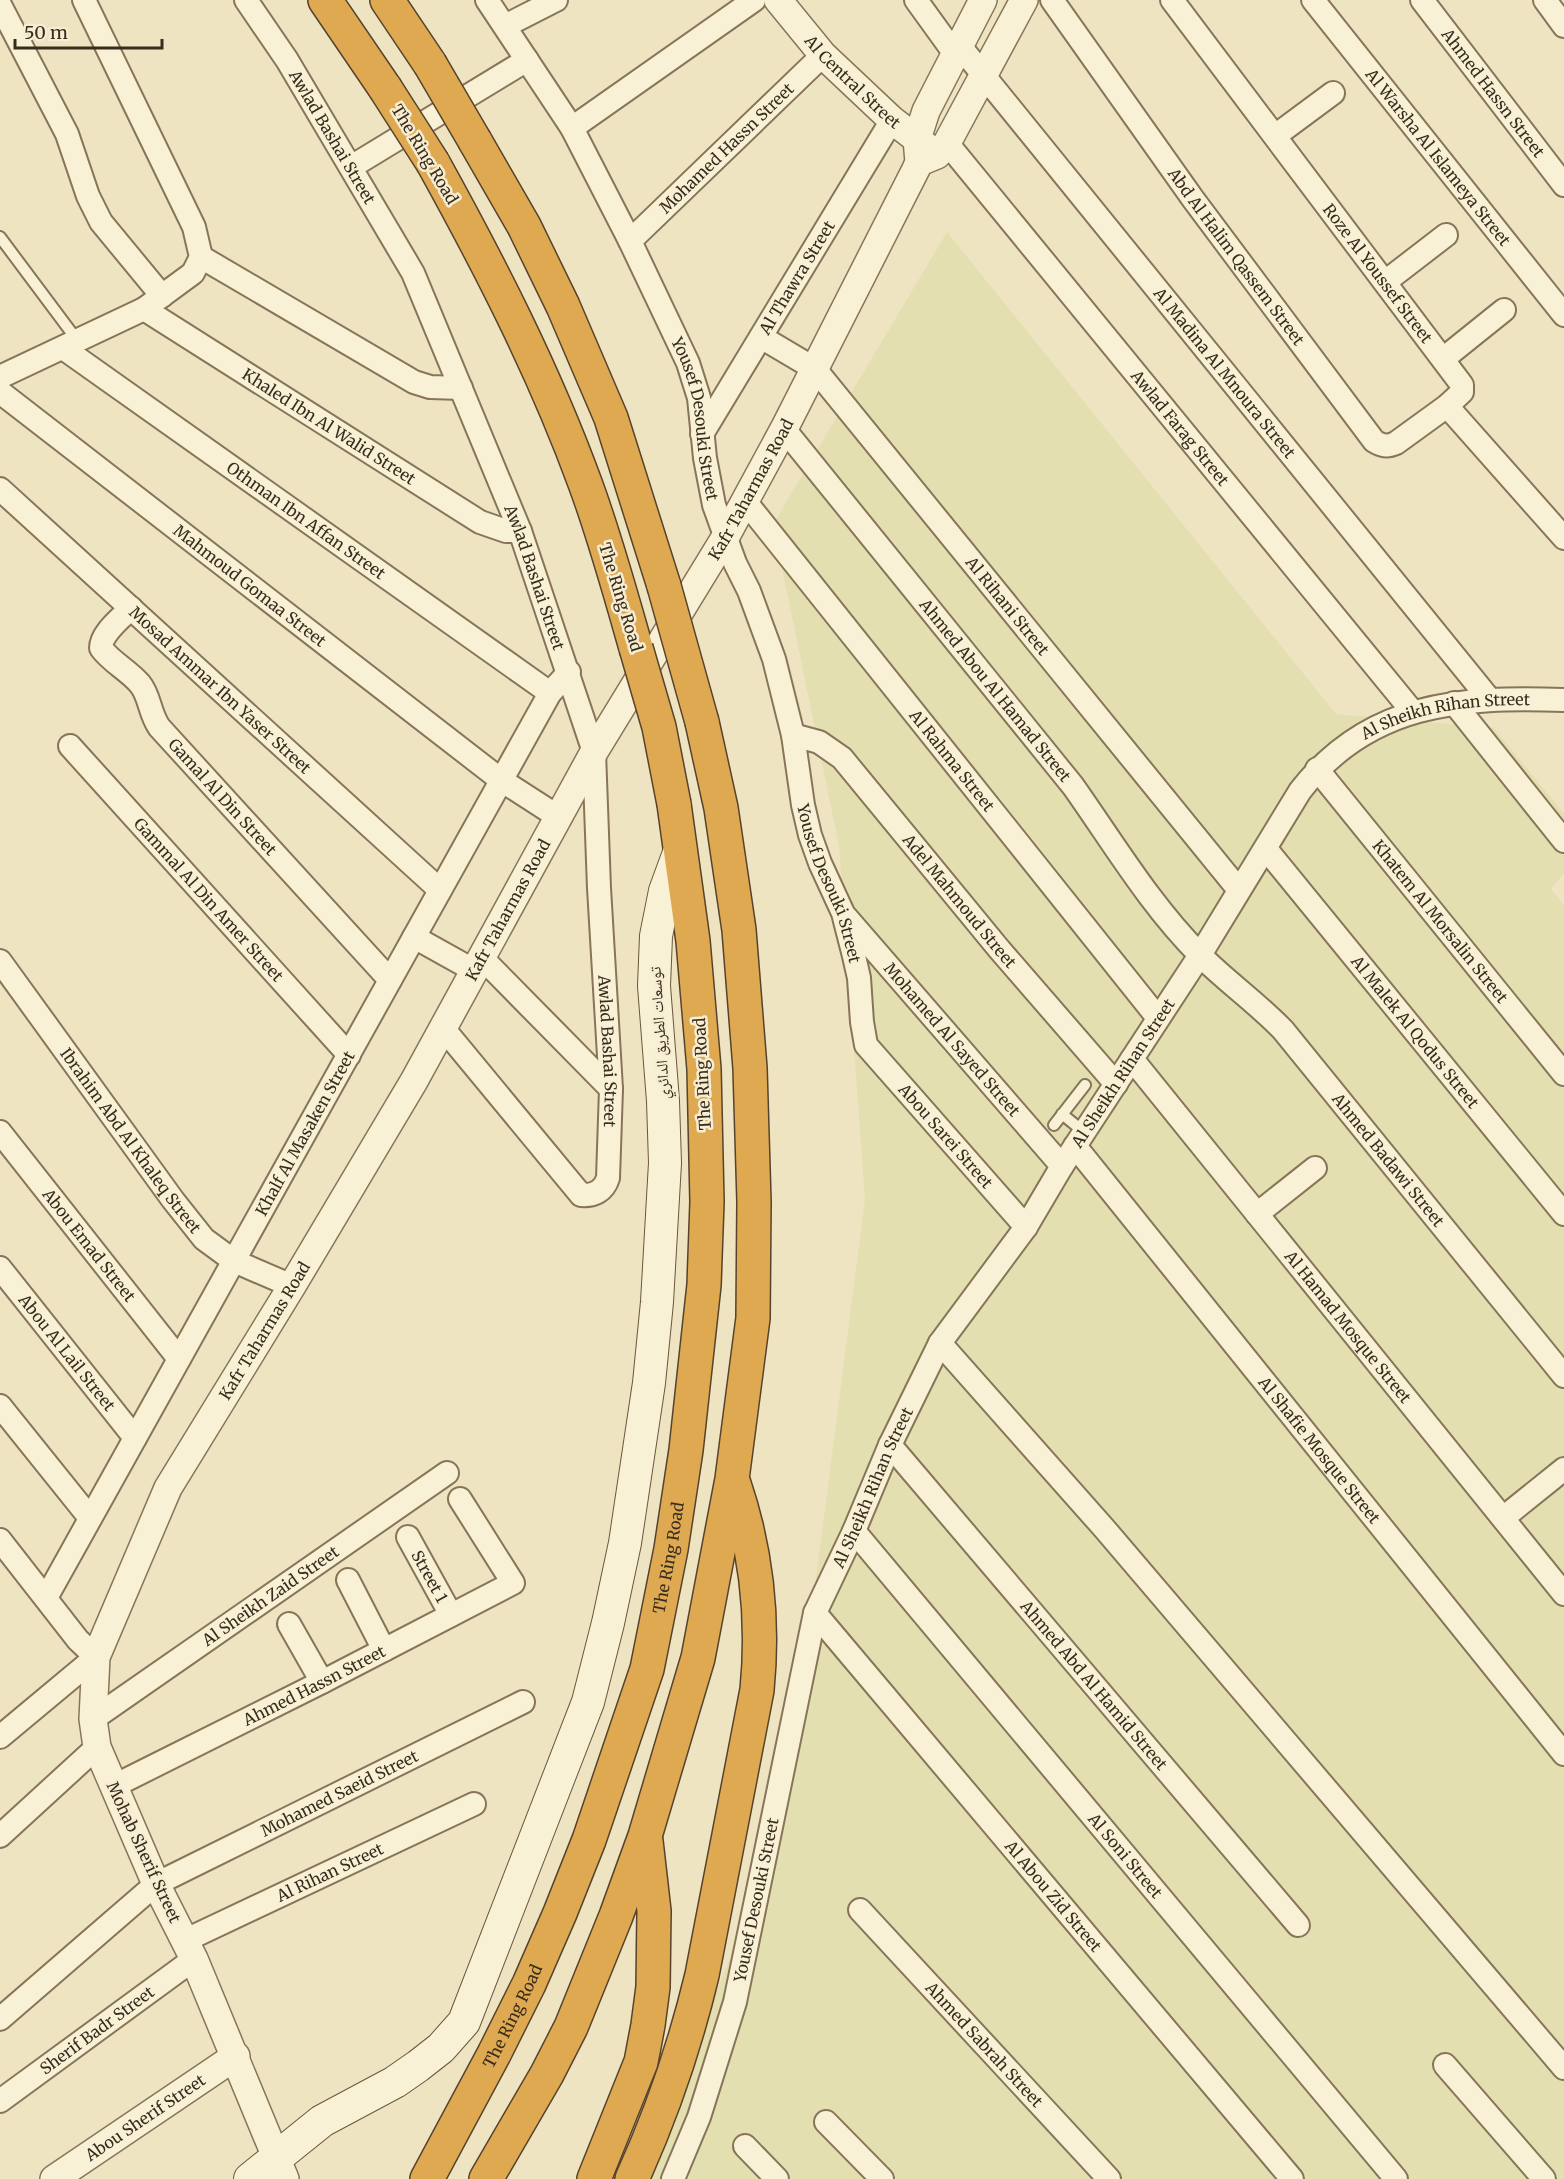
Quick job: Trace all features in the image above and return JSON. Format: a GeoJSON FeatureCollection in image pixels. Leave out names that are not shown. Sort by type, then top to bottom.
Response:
{"type":"FeatureCollection","features":[{"type":"Feature","properties":{"kind":"highway","name":"The Ring Road"},"geometry":{"type":"LineString","coordinates":[[325,0],[433,163],[484,256],[518,324],[553,403],[599,524],[659,727],[674,804],[693,941],[704,1069],[707,1202],[704,1285],[686,1450],[671,1549],[647,1669],[615,1766],[564,1902],[529,1984],[427,2179]]}},
{"type":"Feature","properties":{"kind":"highway"},"geometry":{"type":"LineString","coordinates":[[387,0],[430,64],[524,226],[572,326],[611,418],[664,586],[702,722],[721,808],[740,930],[750,1068],[754,1202],[753,1318],[732,1479],[698,1658],[645,1836],[571,2028],[486,2179]]}},
{"type":"Feature","properties":{"kind":"highway"},"geometry":{"type":"LineString","coordinates":[[633,2179],[663,2109],[691,2021],[757,1690],[760,1638],[759,1597],[750,1537],[732,1479]]}},
{"type":"Feature","properties":{"kind":"highway"},"geometry":{"type":"LineString","coordinates":[[594,2179],[641,2062],[653,1987],[654,1911],[645,1836]]}},
{"type":"Feature","properties":{"kind":"main road","name":"توسعات الطريق الدائري"},"geometry":{"type":"LineString","coordinates":[[250,2179],[280,2168],[322,2121],[394,2082],[418,2066],[441,2048],[464,2022],[588,1702],[615,1589],[638,1463],[653,1348],[665,1163],[654,961],[660,912],[680,850]]}},
{"type":"Feature","properties":{"kind":"street"},"geometry":{"type":"LineString","coordinates":[[0,377],[144,309],[193,273],[201,257],[194,227],[84,0]]}},
{"type":"Feature","properties":{"kind":"street","name":"Awlad Bashai Street"},"geometry":{"type":"LineString","coordinates":[[246,0],[287,60],[413,273],[520,531],[594,752],[599,888],[611,1089],[608,1178],[606,1184],[598,1192],[580,1195],[443,1028]]}},
{"type":"Feature","properties":{"kind":"street","name":"Yousef Desouki Street"},"geometry":{"type":"LineString","coordinates":[[487,0],[572,128],[630,241],[688,363],[699,398],[702,434],[714,505],[765,634],[784,695],[793,735],[803,805],[810,835],[843,913],[859,978],[866,1045]]}},
{"type":"Feature","properties":{"kind":"street"},"geometry":{"type":"LineString","coordinates":[[505,26],[556,0]]}},
{"type":"Feature","properties":{"kind":"street"},"geometry":{"type":"LineString","coordinates":[[572,128],[754,0]]}},
{"type":"Feature","properties":{"kind":"street","name":"Al Central Street"},"geometry":{"type":"LineString","coordinates":[[778,0],[823,55],[892,120],[930,150]]}},
{"type":"Feature","properties":{"kind":"street","name":"Al Madina Al Mnoura Street"},"geometry":{"type":"LineString","coordinates":[[916,0],[982,75],[1491,700]]}},
{"type":"Feature","properties":{"kind":"street","name":"Kafr Taharmas Road"},"geometry":{"type":"LineString","coordinates":[[96,1657],[168,1488],[292,1286],[443,1028],[560,818],[594,752],[726,536],[930,150],[982,75],[1024,0]]}},
{"type":"Feature","properties":{"kind":"street","name":"Abd Al Halim Qassem Street"},"geometry":{"type":"LineString","coordinates":[[1052,0],[1193,199],[1374,441],[1389,446],[1396,443],[1448,406]]}},
{"type":"Feature","properties":{"kind":"street","name":"Roze Al Youssef Street"},"geometry":{"type":"LineString","coordinates":[[1172,0],[1462,385],[1462,392],[1448,406]]}},
{"type":"Feature","properties":{"kind":"street","name":"Al Warsha Al Islameya Street"},"geometry":{"type":"LineString","coordinates":[[1313,0],[1564,315]]}},
{"type":"Feature","properties":{"kind":"street","name":"Ahmed Hassn Street"},"geometry":{"type":"LineString","coordinates":[[1422,0],[1564,185]]}},
{"type":"Feature","properties":{"kind":"street"},"geometry":{"type":"LineString","coordinates":[[1545,0],[1564,26]]}},
{"type":"Feature","properties":{"kind":"street","name":"Kafr Taharmas Road"},"geometry":{"type":"LineString","coordinates":[[930,150],[926,111],[977,3]]}},
{"type":"Feature","properties":{"kind":"street"},"geometry":{"type":"LineString","coordinates":[[0,5],[67,134],[88,196],[101,222],[162,296]]}},
{"type":"Feature","properties":{"kind":"street","name":"Mohamed Hassn Street"},"geometry":{"type":"LineString","coordinates":[[630,241],[823,55]]}},
{"type":"Feature","properties":{"kind":"street"},"geometry":{"type":"LineString","coordinates":[[351,167],[527,60]]}},
{"type":"Feature","properties":{"kind":"street"},"geometry":{"type":"LineString","coordinates":[[1275,136],[1333,93]]}},
{"type":"Feature","properties":{"kind":"street","name":"Al Thawra Street"},"geometry":{"type":"LineString","coordinates":[[702,434],[892,120]]}},
{"type":"Feature","properties":{"kind":"street","name":"Awlad Farag Street"},"geometry":{"type":"LineString","coordinates":[[930,150],[1412,711]]}},
{"type":"Feature","properties":{"kind":"street"},"geometry":{"type":"LineString","coordinates":[[1385,282],[1446,235]]}},
{"type":"Feature","properties":{"kind":"street"},"geometry":{"type":"LineString","coordinates":[[201,257],[414,382],[437,388],[461,388]]}},
{"type":"Feature","properties":{"kind":"street","name":"Khaled Ibn Al Walid Street"},"geometry":{"type":"LineString","coordinates":[[144,309],[480,522],[495,528],[520,531]]}},
{"type":"Feature","properties":{"kind":"street"},"geometry":{"type":"LineString","coordinates":[[1443,359],[1504,310]]}},
{"type":"Feature","properties":{"kind":"street","name":"Al Rihani Street"},"geometry":{"type":"LineString","coordinates":[[761,337],[815,369],[1239,890]]}},
{"type":"Feature","properties":{"kind":"street","name":"Othman Ibn Affan Street"},"geometry":{"type":"LineString","coordinates":[[70,344],[550,693]]}},
{"type":"Feature","properties":{"kind":"street","name":"Mahmoud Gomaa Street"},"geometry":{"type":"LineString","coordinates":[[0,392],[501,780],[560,818]]}},
{"type":"Feature","properties":{"kind":"street"},"geometry":{"type":"LineString","coordinates":[[1448,406],[1564,538]]}},
{"type":"Feature","properties":{"kind":"street","name":"Ahmed Abou Al Hamad Street"},"geometry":{"type":"LineString","coordinates":[[784,429],[1073,786],[1141,887],[1200,955]]}},
{"type":"Feature","properties":{"kind":"street","name":"Mosad Ammar Ibn Yaser Street"},"geometry":{"type":"LineString","coordinates":[[0,489],[440,890]]}},
{"type":"Feature","properties":{"kind":"street","name":"Al Rahma Street"},"geometry":{"type":"LineString","coordinates":[[745,501],[1158,1018]]}},
{"type":"Feature","properties":{"kind":"street","name":"Gamal Al Din Street"},"geometry":{"type":"LineString","coordinates":[[131,608],[104,636],[100,642],[100,648],[146,692],[152,716],[159,727],[390,980]]}},
{"type":"Feature","properties":{"kind":"street","name":"Khalf Al Masaken Street"},"geometry":{"type":"LineString","coordinates":[[46,1598],[550,693],[569,672]]}},
{"type":"Feature","properties":{"kind":"street","name":"Al Sheikh Rihan Street"},"geometry":{"type":"LineString","coordinates":[[815,1614],[854,1531],[890,1445],[940,1342],[1026,1227],[1062,1166],[1200,955],[1300,791],[1317,769],[1354,741],[1377,727],[1412,711],[1454,703],[1491,700],[1556,700]]}},
{"type":"Feature","properties":{"kind":"street"},"geometry":{"type":"LineString","coordinates":[[1556,700],[1564,719]]}},
{"type":"Feature","properties":{"kind":"street"},"geometry":{"type":"LineString","coordinates":[[1454,703],[1564,841]]}},
{"type":"Feature","properties":{"kind":"street","name":"Adel Mahmoud Street"},"geometry":{"type":"LineString","coordinates":[[793,735],[819,742],[842,758],[999,949],[1116,1084]]}},
{"type":"Feature","properties":{"kind":"street","name":"Gammal Al Din Amer Street"},"geometry":{"type":"LineString","coordinates":[[70,746],[348,1055]]}},
{"type":"Feature","properties":{"kind":"street","name":"Khatem Al Morsalin Street"},"geometry":{"type":"LineString","coordinates":[[1317,769],[1564,1074]]}},
{"type":"Feature","properties":{"kind":"street","name":"Al Malek Al Qodus Street"},"geometry":{"type":"LineString","coordinates":[[1266,849],[1564,1214]]}},
{"type":"Feature","properties":{"kind":"street","name":"Mohamed Al Sayed Street"},"geometry":{"type":"LineString","coordinates":[[843,913],[1062,1166]]}},
{"type":"Feature","properties":{"kind":"street"},"geometry":{"type":"LineString","coordinates":[[414,937],[478,964],[611,1089]]}},
{"type":"Feature","properties":{"kind":"street","name":"Ahmed Badawi Street"},"geometry":{"type":"LineString","coordinates":[[1200,955],[1283,1030],[1564,1376]]}},
{"type":"Feature","properties":{"kind":"street","name":"Ibrahim Abd Al Khaleq Street"},"geometry":{"type":"LineString","coordinates":[[0,961],[204,1239],[234,1261],[292,1286]]}},
{"type":"Feature","properties":{"kind":"street","name":"Abou Sarei Street"},"geometry":{"type":"LineString","coordinates":[[866,1045],[1026,1227]]}},
{"type":"Feature","properties":{"kind":"street","name":"Al Hamad Mosque Street"},"geometry":{"type":"LineString","coordinates":[[1132,1059],[1503,1518],[1561,1586]]}},
{"type":"Feature","properties":{"kind":"street","name":"Abou Emad Street"},"geometry":{"type":"LineString","coordinates":[[0,1132],[179,1359]]}},
{"type":"Feature","properties":{"kind":"street","name":"Al Shafie Mosque Street"},"geometry":{"type":"LineString","coordinates":[[1080,1139],[1564,1754]]}},
{"type":"Feature","properties":{"kind":"street"},"geometry":{"type":"LineString","coordinates":[[1257,1214],[1316,1168]]}},
{"type":"Feature","properties":{"kind":"street","name":"Abou Al Lail Street"},"geometry":{"type":"LineString","coordinates":[[0,1268],[135,1438]]}},
{"type":"Feature","properties":{"kind":"street"},"geometry":{"type":"LineString","coordinates":[[940,1342],[1103,1527],[1564,2068]]}},
{"type":"Feature","properties":{"kind":"street"},"geometry":{"type":"LineString","coordinates":[[0,1406],[90,1518]]}},
{"type":"Feature","properties":{"kind":"street","name":"Ahmed Abd Al Hamid Street"},"geometry":{"type":"LineString","coordinates":[[890,1445],[1298,1925]]}},
{"type":"Feature","properties":{"kind":"street"},"geometry":{"type":"LineString","coordinates":[[1503,1518],[1564,1469]]}},
{"type":"Feature","properties":{"kind":"street","name":"Al Sheikh Zaid Street"},"geometry":{"type":"LineString","coordinates":[[93,1719],[447,1473]]}},
{"type":"Feature","properties":{"kind":"street","name":"Ahmed Hassn Street"},"geometry":{"type":"LineString","coordinates":[[114,1785],[322,1682],[513,1583],[460,1499]]}},
{"type":"Feature","properties":{"kind":"street","name":"Al Soni Street"},"geometry":{"type":"LineString","coordinates":[[854,1531],[1396,2179]]}},
{"type":"Feature","properties":{"kind":"street","name":"Street 1"},"geometry":{"type":"LineString","coordinates":[[408,1537],[451,1615]]}},
{"type":"Feature","properties":{"kind":"street"},"geometry":{"type":"LineString","coordinates":[[0,1540],[78,1640],[96,1657],[0,1737]]}},
{"type":"Feature","properties":{"kind":"street"},"geometry":{"type":"LineString","coordinates":[[348,1580],[384,1650]]}},
{"type":"Feature","properties":{"kind":"street","name":"Yousef Desouki Street"},"geometry":{"type":"LineString","coordinates":[[673,2179],[699,2117],[735,2002],[815,1614]]}},
{"type":"Feature","properties":{"kind":"street","name":"Al Abou Zid Street"},"geometry":{"type":"LineString","coordinates":[[815,1614],[1292,2179]]}},
{"type":"Feature","properties":{"kind":"street"},"geometry":{"type":"LineString","coordinates":[[289,1624],[322,1682]]}},
{"type":"Feature","properties":{"kind":"street","name":"Mohab Sherif Street"},"geometry":{"type":"LineString","coordinates":[[96,1657],[93,1719],[97,1747],[156,1884],[190,1950],[236,2056],[280,2168]]}},
{"type":"Feature","properties":{"kind":"street","name":"Mohamed Saeid Street"},"geometry":{"type":"LineString","coordinates":[[0,2019],[156,1884],[523,1702]]}},
{"type":"Feature","properties":{"kind":"street"},"geometry":{"type":"LineString","coordinates":[[0,1836],[97,1747]]}},
{"type":"Feature","properties":{"kind":"street","name":"Al Rihan Street"},"geometry":{"type":"LineString","coordinates":[[190,1950],[474,1804]]}},
{"type":"Feature","properties":{"kind":"street","name":"Ahmed Sabrah Street"},"geometry":{"type":"LineString","coordinates":[[860,1910],[1109,2179]]}},
{"type":"Feature","properties":{"kind":"street","name":"Sherif Badr Street"},"geometry":{"type":"LineString","coordinates":[[0,2101],[190,1950]]}},
{"type":"Feature","properties":{"kind":"street","name":"Abou Sherif Street"},"geometry":{"type":"LineString","coordinates":[[54,2179],[236,2056]]}},
{"type":"Feature","properties":{"kind":"street"},"geometry":{"type":"LineString","coordinates":[[1445,2065],[1544,2179]]}},
{"type":"Feature","properties":{"kind":"street"},"geometry":{"type":"LineString","coordinates":[[826,2122],[882,2179]]}},
{"type":"Feature","properties":{"kind":"street"},"geometry":{"type":"LineString","coordinates":[[745,2146],[777,2179]]}},
{"type":"Feature","properties":{"kind":"lane"},"geometry":{"type":"LineString","coordinates":[[0,237],[70,344]]}},
{"type":"Feature","properties":{"kind":"lane"},"geometry":{"type":"LineString","coordinates":[[1054,1125],[1085,1085]]}},
{"type":"Feature","properties":{"kind":"lane"},"geometry":{"type":"LineString","coordinates":[[1062,1114],[1080,1139]]}},
{"type":"Feature","properties":{"kind":"shaded area"},"geometry":{"type":"Polygon","coordinates":[[[947,232],[1336,714],[1494,728],[1564,814],[1564,873],[1551,889],[1564,905],[1564,2179],[638,2179],[729,1961],[795,1741],[865,1199],[839,846],[773,524],[947,232]]]}}]}
